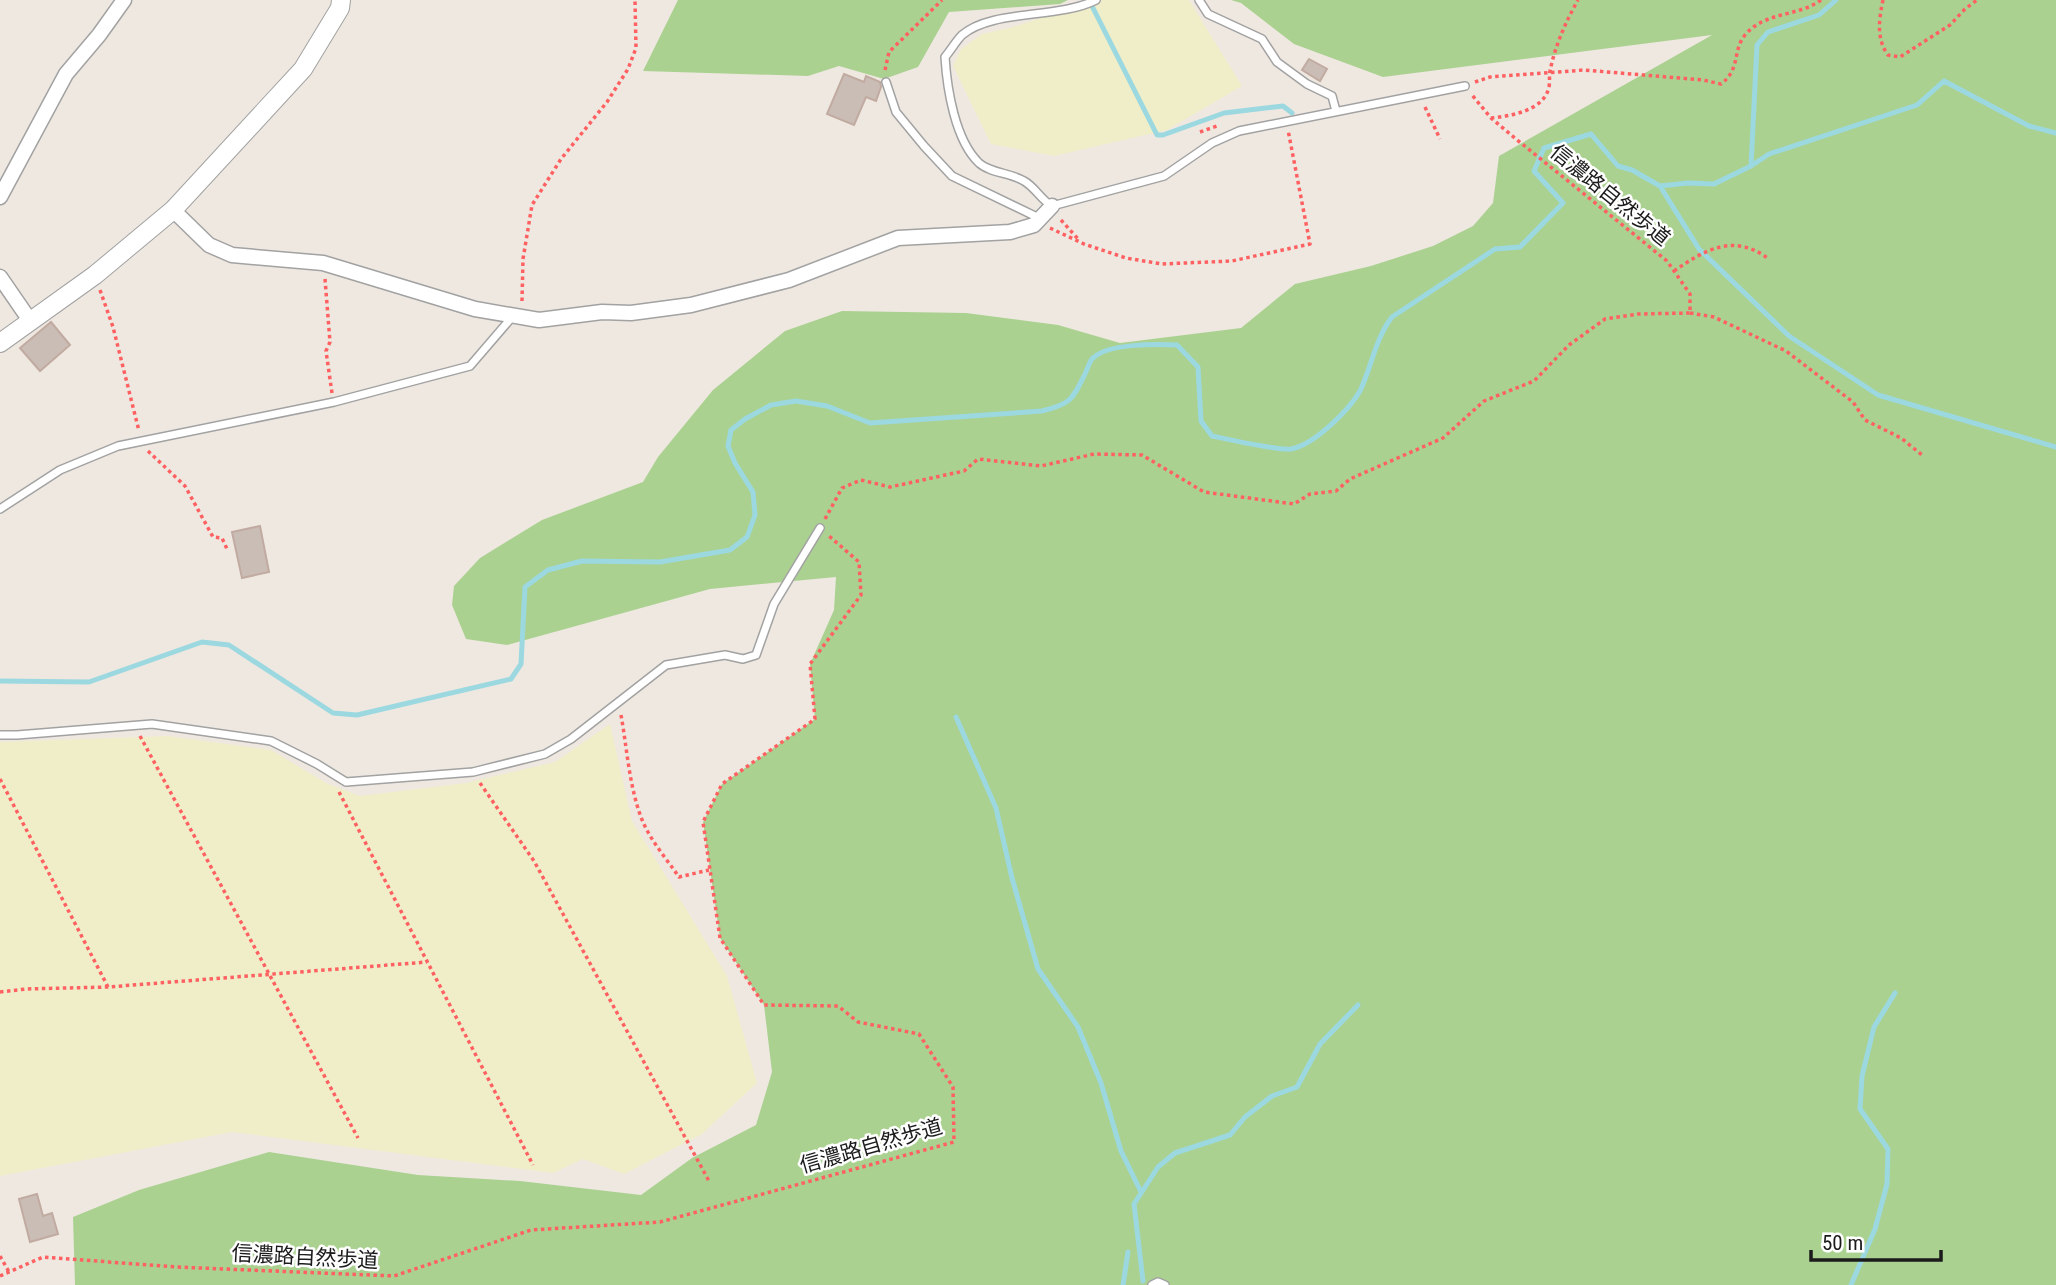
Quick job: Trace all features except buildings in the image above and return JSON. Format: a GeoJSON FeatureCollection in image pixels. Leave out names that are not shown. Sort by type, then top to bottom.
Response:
{"type":"FeatureCollection","features":[{"type":"Feature","properties":{"kind":"street"},"geometry":{"type":"LineString","coordinates":[[0,197],[66,74],[124,0]]}},
{"type":"Feature","properties":{"kind":"street"},"geometry":{"type":"LineString","coordinates":[[0,342],[95,275],[173,210],[303,69],[340,8],[341,0]]}},
{"type":"Feature","properties":{"kind":"street"},"geometry":{"type":"LineString","coordinates":[[173,210],[209,245],[232,255],[323,263],[475,309],[539,320],[691,305],[789,280],[898,238],[1010,232],[1037,222],[1052,206]]}},
{"type":"Feature","properties":{"kind":"street"},"geometry":{"type":"LineString","coordinates":[[0,278],[31,322]]}},
{"type":"Feature","properties":{"kind":"lane"},"geometry":{"type":"LineString","coordinates":[[1096,0],[1080,8],[993,20],[963,34],[945,57],[947,89],[963,139],[980,164],[1025,181],[1052,206],[1164,176],[1212,143],[1230,135],[1286,121],[1465,86]]}},
{"type":"Feature","properties":{"kind":"lane"},"geometry":{"type":"LineString","coordinates":[[1199,0],[1208,14],[1262,39],[1277,62],[1307,84],[1332,96],[1336,111]]}},
{"type":"Feature","properties":{"kind":"lane"},"geometry":{"type":"LineString","coordinates":[[886,82],[896,111],[923,146],[952,176],[1037,222]]}},
{"type":"Feature","properties":{"kind":"lane"},"geometry":{"type":"LineString","coordinates":[[0,509],[60,470],[118,446],[334,402],[470,366],[517,316]]}},
{"type":"Feature","properties":{"kind":"lane"},"geometry":{"type":"LineString","coordinates":[[0,734],[152,724],[271,741],[346,782],[473,772],[545,754],[571,739],[666,665],[725,655],[743,659],[756,655],[774,604],[820,528]]}},
{"type":"Feature","properties":{"kind":"lane"},"geometry":{"type":"LineString","coordinates":[[1152,1285],[1158,1282],[1165,1285]]}},
{"type":"Feature","properties":{"kind":"path"},"geometry":{"type":"LineString","coordinates":[[517,316],[531,205],[561,159],[607,102],[628,69],[636,48],[635,0]]}},
{"type":"Feature","properties":{"kind":"path"},"geometry":{"type":"LineString","coordinates":[[886,82],[885,64],[890,52],[942,0]]}},
{"type":"Feature","properties":{"kind":"path"},"geometry":{"type":"LineString","coordinates":[[1491,118],[1519,113],[1540,101],[1549,89],[1549,72],[1568,17],[1578,0]]}},
{"type":"Feature","properties":{"kind":"path"},"geometry":{"type":"LineString","coordinates":[[1465,86],[1490,76],[1584,70],[1703,80],[1721,84],[1731,76],[1744,36],[1775,15],[1814,5],[1821,0]]}},
{"type":"Feature","properties":{"kind":"path"},"geometry":{"type":"LineString","coordinates":[[1883,0],[1879,24],[1882,46],[1888,55],[1900,57],[1950,25],[1977,0]]}},
{"type":"Feature","properties":{"kind":"path","name":"信濃路自然歩道"},"geometry":{"type":"LineString","coordinates":[[1465,86],[1491,118],[1667,261],[1690,294],[1689,313]]}},
{"type":"Feature","properties":{"kind":"path"},"geometry":{"type":"LineString","coordinates":[[1420,95],[1440,139]]}},
{"type":"Feature","properties":{"kind":"path"},"geometry":{"type":"LineString","coordinates":[[1037,222],[1084,244],[1126,258],[1162,264],[1232,261],[1310,244],[1286,121]]}},
{"type":"Feature","properties":{"kind":"path"},"geometry":{"type":"LineString","coordinates":[[1052,206],[1064,225],[1084,244]]}},
{"type":"Feature","properties":{"kind":"path"},"geometry":{"type":"LineString","coordinates":[[1674,271],[1692,258],[1714,248],[1747,245],[1769,259]]}},
{"type":"Feature","properties":{"kind":"path"},"geometry":{"type":"LineString","coordinates":[[323,263],[330,342],[326,351],[334,402]]}},
{"type":"Feature","properties":{"kind":"path"},"geometry":{"type":"LineString","coordinates":[[95,275],[113,327],[142,442],[151,457],[185,486],[214,537],[222,538],[227,549]]}},
{"type":"Feature","properties":{"kind":"path"},"geometry":{"type":"LineString","coordinates":[[820,528],[842,488],[860,480],[890,487],[964,471],[978,458],[1041,466],[1094,454],[1142,455],[1204,492],[1294,505],[1310,494],[1336,491],[1350,478],[1443,438],[1484,401],[1534,381],[1569,345],[1605,319],[1637,314],[1689,313],[1714,317],[1786,351],[1853,402],[1866,420],[1901,438],[1922,455]]}},
{"type":"Feature","properties":{"kind":"path","name":"信濃路自然歩道"},"geometry":{"type":"LineString","coordinates":[[0,1276],[43,1257],[176,1267],[394,1276],[531,1230],[660,1222],[954,1142],[953,1087],[919,1034],[858,1022],[838,1006],[764,1005],[720,939],[703,822],[722,784],[815,719],[810,664],[861,595],[859,562],[820,528]]}},
{"type":"Feature","properties":{"kind":"path"},"geometry":{"type":"LineString","coordinates":[[618,702],[640,816],[649,834],[679,877],[710,870]]}},
{"type":"Feature","properties":{"kind":"path"},"geometry":{"type":"LineString","coordinates":[[134,725],[358,1138]]}},
{"type":"Feature","properties":{"kind":"path"},"geometry":{"type":"LineString","coordinates":[[473,772],[534,861],[709,1181]]}},
{"type":"Feature","properties":{"kind":"path"},"geometry":{"type":"LineString","coordinates":[[337,776],[340,794],[533,1165]]}},
{"type":"Feature","properties":{"kind":"path"},"geometry":{"type":"LineString","coordinates":[[0,779],[108,987]]}},
{"type":"Feature","properties":{"kind":"path"},"geometry":{"type":"LineString","coordinates":[[0,992],[108,987],[427,962]]}},
{"type":"Feature","properties":{"kind":"path"},"geometry":{"type":"LineString","coordinates":[[0,1256],[9,1272]]}},
{"type":"Feature","properties":{"kind":"green space"},"geometry":{"type":"Polygon","coordinates":[[[678,0],[1068,0],[1060,4],[949,12],[918,67],[884,79],[839,66],[808,76],[643,71],[678,0]]]}},
{"type":"Feature","properties":{"kind":"green space"},"geometry":{"type":"Polygon","coordinates":[[[1096,0],[1189,0],[1242,86],[1167,130],[1054,156],[991,144],[953,66],[961,49],[982,34],[1013,27],[1096,0]]]}},
{"type":"Feature","properties":{"kind":"green space"},"geometry":{"type":"Polygon","coordinates":[[[1231,0],[2056,0],[2056,1285],[75,1285],[73,1217],[139,1190],[269,1152],[418,1175],[520,1181],[641,1195],[692,1158],[756,1125],[772,1072],[764,1005],[720,938],[703,822],[722,784],[815,719],[810,664],[834,610],[836,577],[710,589],[507,645],[466,639],[452,605],[454,586],[480,558],[542,520],[643,482],[658,457],[713,390],[785,331],[842,311],[966,313],[1058,325],[1120,343],[1241,328],[1295,284],[1371,266],[1433,246],[1473,226],[1493,203],[1499,156],[1712,35],[1383,77],[1294,44],[1241,3],[1231,0]]]}},
{"type":"Feature","properties":{"kind":"green space"},"geometry":{"type":"Polygon","coordinates":[[[610,724],[632,821],[727,976],[757,1083],[702,1134],[624,1174],[583,1159],[553,1173],[232,1132],[0,1176],[0,742],[168,736],[271,750],[326,783],[360,796],[466,783],[555,762],[610,724]]]}},
{"type":"Feature","properties":{"kind":"waterway"},"geometry":{"type":"LineString","coordinates":[[1751,166],[1757,45],[1768,32],[1819,15],[1836,0]]}},
{"type":"Feature","properties":{"kind":"waterway"},"geometry":{"type":"LineString","coordinates":[[1092,6],[1157,135],[1224,113],[1283,106],[1292,113]]}},
{"type":"Feature","properties":{"kind":"waterway"},"geometry":{"type":"LineString","coordinates":[[0,681],[89,682],[202,642],[229,645],[333,713],[357,715],[511,679],[521,664],[525,587],[548,570],[582,561],[660,562],[730,550],[747,537],[755,515],[753,492],[728,446],[731,430],[771,405],[796,401],[827,406],[870,423],[1042,411],[1070,400],[1092,359],[1099,354],[1120,347],[1177,345],[1198,367],[1201,421],[1212,436],[1265,447],[1291,449],[1320,434],[1355,399],[1386,325],[1392,317],[1495,249],[1520,247],[1563,203],[1534,171],[1544,148],[1591,134],[1618,166],[1632,170],[1660,186],[1714,184],[1769,154],[1917,105],[1944,81],[2029,126],[2056,133]]}},
{"type":"Feature","properties":{"kind":"waterway"},"geometry":{"type":"LineString","coordinates":[[1660,186],[1699,249],[1789,336],[1878,395],[2056,447]]}},
{"type":"Feature","properties":{"kind":"waterway"},"geometry":{"type":"LineString","coordinates":[[956,717],[996,808],[1012,878],[1038,969],[1078,1027],[1101,1083],[1121,1151],[1141,1192]]}},
{"type":"Feature","properties":{"kind":"waterway"},"geometry":{"type":"LineString","coordinates":[[1851,1285],[1875,1229],[1887,1184],[1888,1149],[1860,1109],[1862,1076],[1874,1027],[1895,993]]}},
{"type":"Feature","properties":{"kind":"waterway"},"geometry":{"type":"LineString","coordinates":[[1143,1281],[1134,1204],[1158,1167],[1175,1153],[1230,1135],[1245,1117],[1272,1096],[1297,1087],[1320,1044],[1358,1005]]}},
{"type":"Feature","properties":{"kind":"waterway"},"geometry":{"type":"LineString","coordinates":[[1123,1285],[1128,1252]]}}]}
